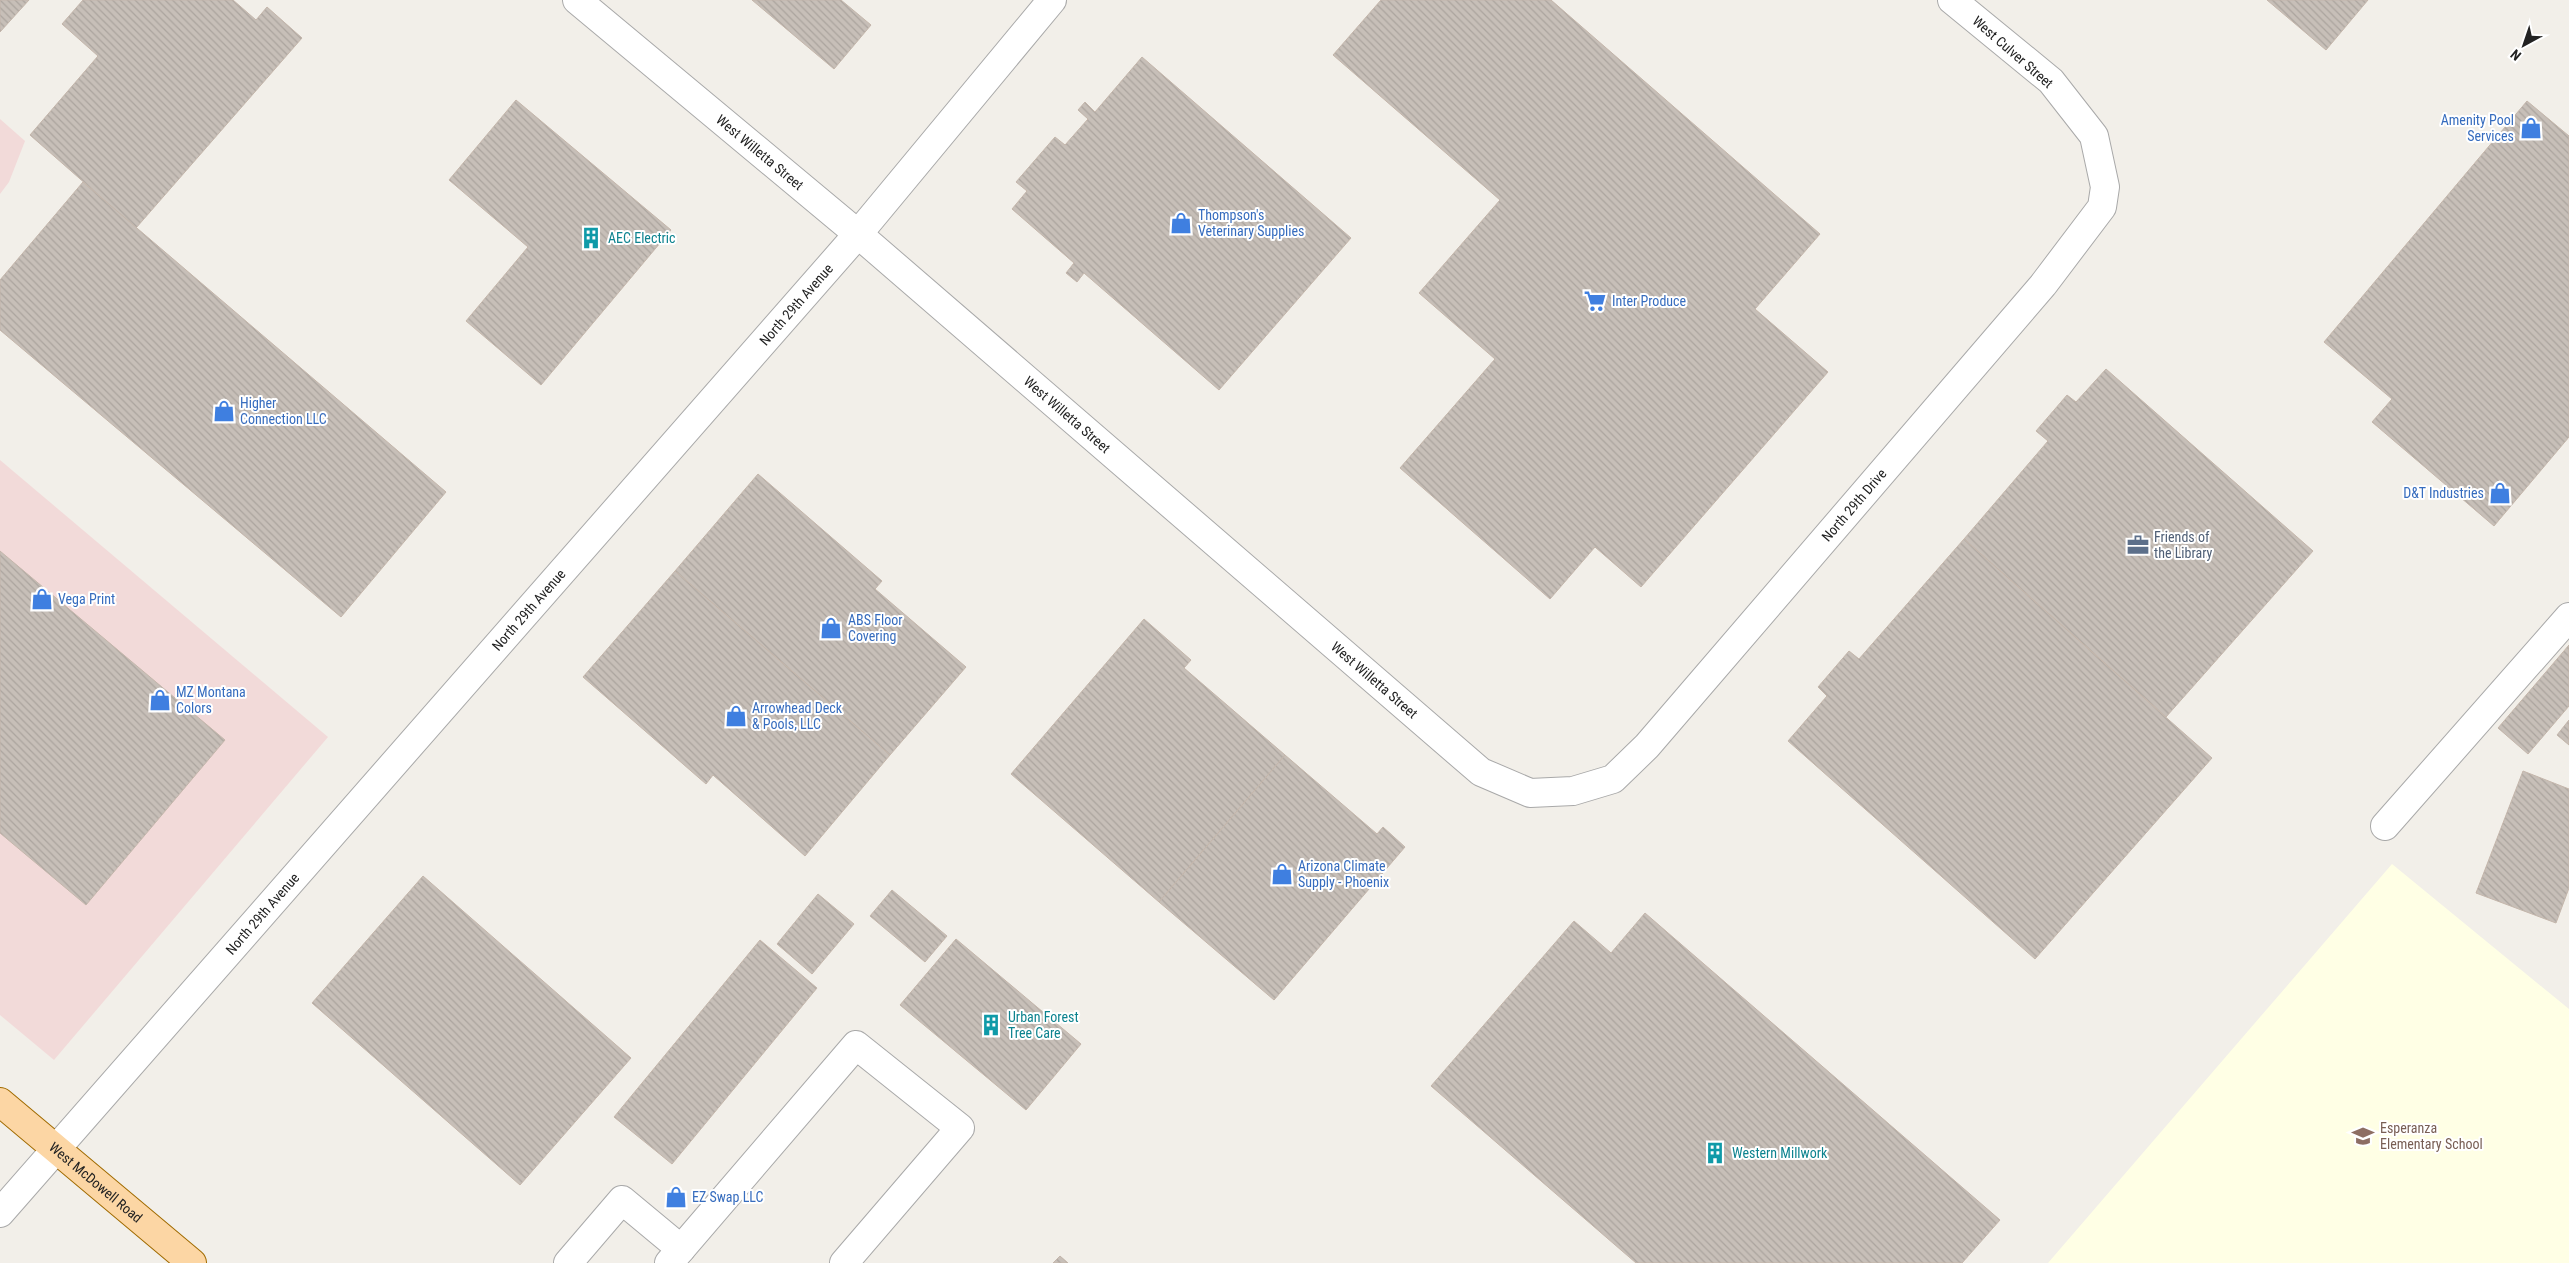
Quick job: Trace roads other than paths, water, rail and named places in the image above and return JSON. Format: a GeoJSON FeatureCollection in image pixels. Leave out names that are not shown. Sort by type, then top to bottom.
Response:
{"type":"FeatureCollection","features":[{"type":"Feature","properties":{"kind":"main road","name":"West McDowell Road"},"geometry":{"type":"LineString","coordinates":[[0,1102],[192,1263]]}},
{"type":"Feature","properties":{"kind":"street","name":"West Willetta Street"},"geometry":{"type":"LineString","coordinates":[[578,0],[858,234],[1480,772],[1530,793],[1573,791]]}},
{"type":"Feature","properties":{"kind":"street","name":"North 29th Avenue"},"geometry":{"type":"LineString","coordinates":[[0,1213],[858,234],[1052,0]]}},
{"type":"Feature","properties":{"kind":"street","name":"West Culver Street"},"geometry":{"type":"LineString","coordinates":[[1952,0],[2051,81],[2094,136],[2105,188]]}},
{"type":"Feature","properties":{"kind":"street","name":"North 29th Drive"},"geometry":{"type":"LineString","coordinates":[[1573,791],[1613,780],[1647,746],[2042,285],[2102,207],[2105,188]]}},
{"type":"Feature","properties":{"kind":"street"},"geometry":{"type":"LineString","coordinates":[[2385,826],[2569,618]]}},
{"type":"Feature","properties":{"kind":"street"},"geometry":{"type":"LineString","coordinates":[[568,1263],[622,1200],[675,1256],[856,1045],[960,1128],[844,1263]]}},
{"type":"Feature","properties":{"kind":"place","name":"Amenity Pool Services"},"geometry":{"type":"Point","coordinates":[2531,128]}},
{"type":"Feature","properties":{"kind":"place","name":"Thompson's Veterinary Supplies"},"geometry":{"type":"Point","coordinates":[1181,223]}},
{"type":"Feature","properties":{"kind":"place","name":"AEC Electric"},"geometry":{"type":"Point","coordinates":[591,238]}},
{"type":"Feature","properties":{"kind":"place","name":"Inter Produce"},"geometry":{"type":"Point","coordinates":[1595,301]}},
{"type":"Feature","properties":{"kind":"place","name":"Higher Connection LLC"},"geometry":{"type":"Point","coordinates":[224,411]}},
{"type":"Feature","properties":{"kind":"place","name":"D&T Industries"},"geometry":{"type":"Point","coordinates":[2500,493]}},
{"type":"Feature","properties":{"kind":"place","name":"Friends of the Library"},"geometry":{"type":"Point","coordinates":[2138,545]}},
{"type":"Feature","properties":{"kind":"place","name":"Vega Print"},"geometry":{"type":"Point","coordinates":[42,599]}},
{"type":"Feature","properties":{"kind":"place","name":"ABS Floor Covering"},"geometry":{"type":"Point","coordinates":[831,628]}},
{"type":"Feature","properties":{"kind":"place","name":"MZ Montana Colors"},"geometry":{"type":"Point","coordinates":[160,700]}},
{"type":"Feature","properties":{"kind":"place","name":"Arrowhead Deck & Pools, LLC"},"geometry":{"type":"Point","coordinates":[736,716]}},
{"type":"Feature","properties":{"kind":"place","name":"Arizona Climate Supply - Phoenix"},"geometry":{"type":"Point","coordinates":[1282,874]}},
{"type":"Feature","properties":{"kind":"place","name":"Urban Forest Tree Care"},"geometry":{"type":"Point","coordinates":[991,1025]}},
{"type":"Feature","properties":{"kind":"place","name":"Esperanza Elementary School"},"geometry":{"type":"Point","coordinates":[2363,1136]}},
{"type":"Feature","properties":{"kind":"place","name":"Western Millwork"},"geometry":{"type":"Point","coordinates":[1715,1153]}},
{"type":"Feature","properties":{"kind":"place","name":"EZ Swap LLC"},"geometry":{"type":"Point","coordinates":[676,1197]}}]}
